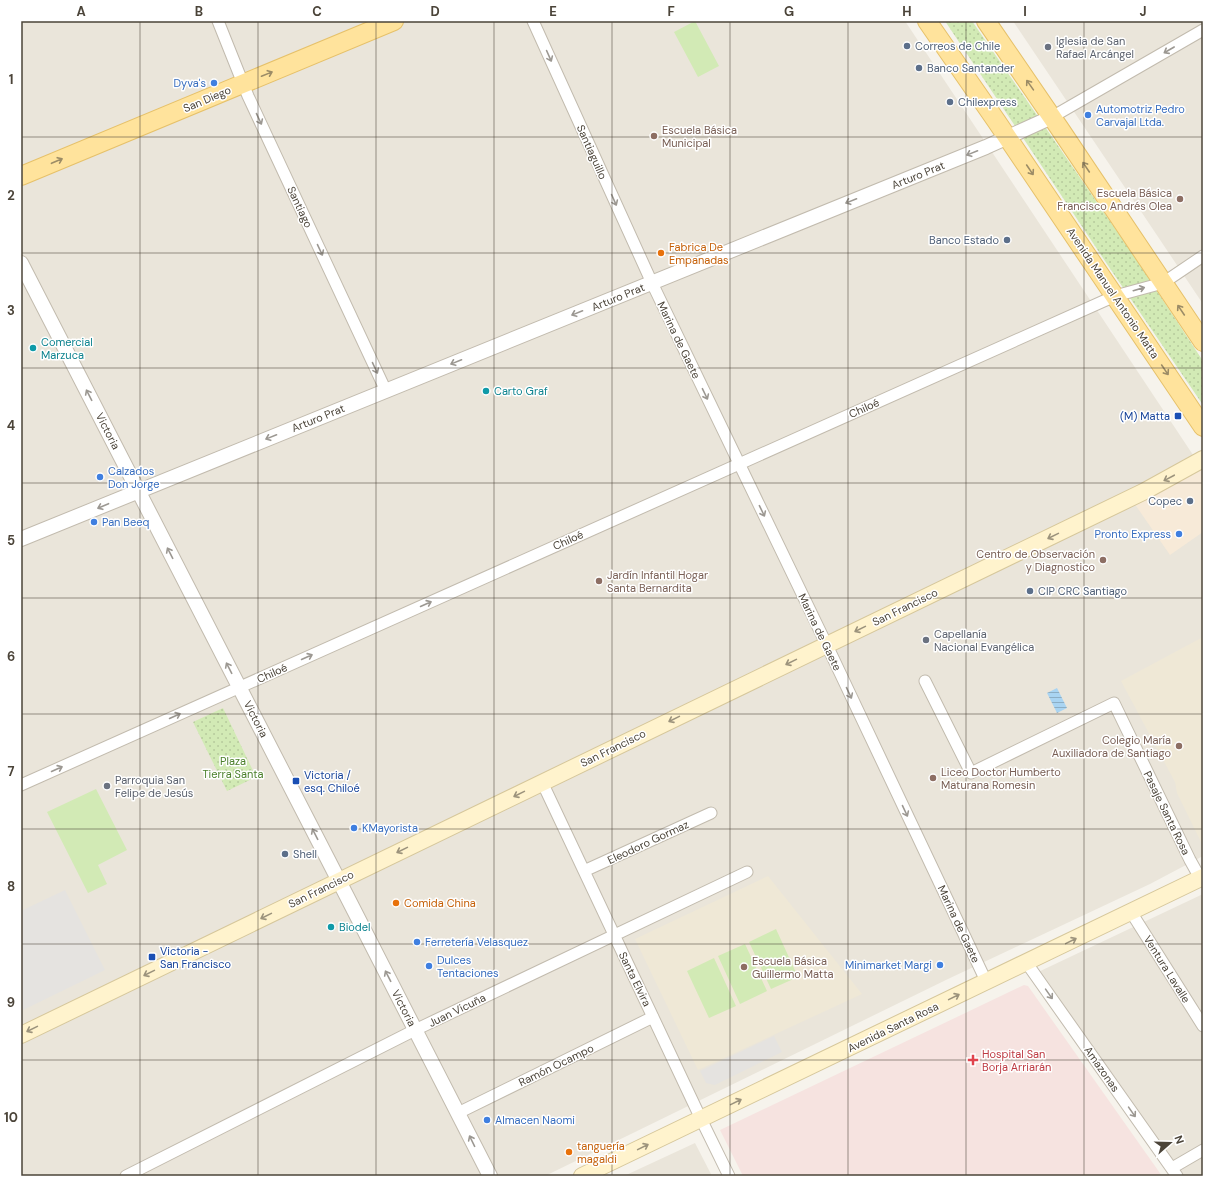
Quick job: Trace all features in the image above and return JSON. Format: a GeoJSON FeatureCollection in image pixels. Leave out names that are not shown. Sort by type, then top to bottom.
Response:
{"type":"FeatureCollection","features":[{"type":"Feature","properties":{"kind":"main road","name":"San Diego"},"geometry":{"type":"LineString","coordinates":[[21,176],[394,21]]}},
{"type":"Feature","properties":{"kind":"main road","name":"Avenida Manuel Antonio Matta"},"geometry":{"type":"LineString","coordinates":[[927,21],[1008,137],[1203,427]]}},
{"type":"Feature","properties":{"kind":"main road"},"geometry":{"type":"LineString","coordinates":[[986,21],[1203,342]]}},
{"type":"Feature","properties":{"kind":"main road","name":"San Francisco"},"geometry":{"type":"LineString","coordinates":[[21,1035],[1145,491],[1203,459]]}},
{"type":"Feature","properties":{"kind":"main road","name":"Avenida Santa Rosa"},"geometry":{"type":"LineString","coordinates":[[582,1176],[1201,877]]}},
{"type":"Feature","properties":{"kind":"street","name":"Santiago"},"geometry":{"type":"LineString","coordinates":[[218,21],[243,84],[386,391]]}},
{"type":"Feature","properties":{"kind":"street","name":"Santiaguillo"},"geometry":{"type":"LineString","coordinates":[[533,21],[652,283]]}},
{"type":"Feature","properties":{"kind":"street","name":"Arturo Prat"},"geometry":{"type":"LineString","coordinates":[[21,539],[1008,137],[1052,117],[1203,30]]}},
{"type":"Feature","properties":{"kind":"street","name":"Chiloé"},"geometry":{"type":"LineString","coordinates":[[21,785],[1115,296],[1163,283],[1203,256]]}},
{"type":"Feature","properties":{"kind":"street","name":"Victoria"},"geometry":{"type":"LineString","coordinates":[[21,264],[490,1176]]}},
{"type":"Feature","properties":{"kind":"street","name":"Marina de Gaete"},"geometry":{"type":"LineString","coordinates":[[652,283],[986,982]]}},
{"type":"Feature","properties":{"kind":"street","name":"Pasaje Santa Rosa"},"geometry":{"type":"LineString","coordinates":[[925,681],[971,773],[1114,704],[1190,860],[1201,877]]}},
{"type":"Feature","properties":{"kind":"street","name":"Santa Elvira"},"geometry":{"type":"LineString","coordinates":[[542,782],[729,1176]]}},
{"type":"Feature","properties":{"kind":"street","name":"Eleodoro Gormaz"},"geometry":{"type":"LineString","coordinates":[[584,871],[711,813]]}},
{"type":"Feature","properties":{"kind":"street","name":"Juan Vicuña"},"geometry":{"type":"LineString","coordinates":[[126,1176],[415,1030],[747,872]]}},
{"type":"Feature","properties":{"kind":"street","name":"Ventura Lavalle"},"geometry":{"type":"LineString","coordinates":[[1130,912],[1203,1026]]}},
{"type":"Feature","properties":{"kind":"street","name":"Amazonas"},"geometry":{"type":"LineString","coordinates":[[1026,962],[1175,1172]]}},
{"type":"Feature","properties":{"kind":"street","name":"Ramón Ocampo"},"geometry":{"type":"LineString","coordinates":[[458,1112],[653,1017]]}},
{"type":"Feature","properties":{"kind":"street"},"geometry":{"type":"LineString","coordinates":[[1175,1172],[1203,1150]]}},
{"type":"Feature","properties":{"kind":"shaded area"},"geometry":{"type":"Polygon","coordinates":[[[21,21],[905,21],[1203,470],[1203,856],[1150,884],[948,979],[545,1176],[21,1176],[21,21]]]}},
{"type":"Feature","properties":{"kind":"shaded area"},"geometry":{"type":"Polygon","coordinates":[[[1013,21],[1203,21],[1203,304],[1134,201],[1013,21]]]}},
{"type":"Feature","properties":{"kind":"shaded area"},"geometry":{"type":"Polygon","coordinates":[[[1201,468],[1203,470],[1203,532],[1170,555],[1134,503],[1201,468]]]}},
{"type":"Feature","properties":{"kind":"shaded area","name":"Colegio María Auxiliadora de Santiago"},"geometry":{"type":"Polygon","coordinates":[[[1203,637],[1203,846],[1177,793],[1175,782],[1121,681],[1203,637]]]}},
{"type":"Feature","properties":{"kind":"shaded area","name":"Escuela Básica Guillermo Matta"},"geometry":{"type":"Polygon","coordinates":[[[768,876],[862,994],[698,1070],[635,939],[768,876]]]}},
{"type":"Feature","properties":{"kind":"shaded area"},"geometry":{"type":"Polygon","coordinates":[[[65,890],[105,970],[21,1011],[21,911],[65,890]]]}},
{"type":"Feature","properties":{"kind":"shaded area"},"geometry":{"type":"Polygon","coordinates":[[[1203,894],[1203,1176],[1177,1176],[1034,974],[1203,894]]]}},
{"type":"Feature","properties":{"kind":"shaded area","name":"Hospital San Borja Arriarán"},"geometry":{"type":"Polygon","coordinates":[[[1024,985],[1028,986],[1162,1176],[743,1176],[720,1130],[1024,985]]]}},
{"type":"Feature","properties":{"kind":"shaded area"},"geometry":{"type":"Polygon","coordinates":[[[774,1036],[782,1052],[715,1085],[706,1083],[700,1071],[774,1036]]]}},
{"type":"Feature","properties":{"kind":"shaded area"},"geometry":{"type":"Polygon","coordinates":[[[695,1143],[712,1176],[624,1176],[695,1143]]]}},
{"type":"Feature","properties":{"kind":"green space"},"geometry":{"type":"Polygon","coordinates":[[[695,21],[719,66],[698,77],[674,32],[695,21]]]}},
{"type":"Feature","properties":{"kind":"green space"},"geometry":{"type":"Polygon","coordinates":[[[945,21],[972,21],[1134,256],[1203,361],[1203,405],[1111,270],[945,21]]]}},
{"type":"Feature","properties":{"kind":"green space","name":"Plaza Tierra Santa"},"geometry":{"type":"Polygon","coordinates":[[[223,708],[256,777],[227,791],[193,722],[223,708]]]}},
{"type":"Feature","properties":{"kind":"green space"},"geometry":{"type":"Polygon","coordinates":[[[96,789],[127,850],[98,865],[107,884],[88,893],[47,812],[96,789]]]}},
{"type":"Feature","properties":{"kind":"green space"},"geometry":{"type":"Polygon","coordinates":[[[776,929],[798,977],[771,989],[749,942],[776,929]]]}},
{"type":"Feature","properties":{"kind":"green space"},"geometry":{"type":"Polygon","coordinates":[[[745,944],[767,991],[740,1004],[718,956],[745,944]]]}},
{"type":"Feature","properties":{"kind":"green space"},"geometry":{"type":"Polygon","coordinates":[[[714,958],[736,1006],[709,1018],[687,971],[714,958]]]}},
{"type":"Feature","properties":{"kind":"water"},"geometry":{"type":"Polygon","coordinates":[[[1057,688],[1067,708],[1057,713],[1047,693],[1057,688]]]}},
{"type":"Feature","properties":{"kind":"place","name":"Correos de Chile"},"geometry":{"type":"Point","coordinates":[907,46]}},
{"type":"Feature","properties":{"kind":"place","name":"Iglesia de San Rafael Arcángel"},"geometry":{"type":"Point","coordinates":[1048,47]}},
{"type":"Feature","properties":{"kind":"place","name":"Banco Santander"},"geometry":{"type":"Point","coordinates":[919,68]}},
{"type":"Feature","properties":{"kind":"place","name":"Dyva's"},"geometry":{"type":"Point","coordinates":[214,83]}},
{"type":"Feature","properties":{"kind":"place","name":"Chilexpress"},"geometry":{"type":"Point","coordinates":[950,102]}},
{"type":"Feature","properties":{"kind":"place","name":"Automotriz Pedro Carvajal Ltda."},"geometry":{"type":"Point","coordinates":[1088,115]}},
{"type":"Feature","properties":{"kind":"place","name":"Escuela Básica Municipal"},"geometry":{"type":"Point","coordinates":[654,136]}},
{"type":"Feature","properties":{"kind":"place","name":"Escuela Básica Francisco Andrés Olea"},"geometry":{"type":"Point","coordinates":[1180,199]}},
{"type":"Feature","properties":{"kind":"place","name":"Banco Estado"},"geometry":{"type":"Point","coordinates":[1007,240]}},
{"type":"Feature","properties":{"kind":"place","name":"Fabrica De Empanadas"},"geometry":{"type":"Point","coordinates":[661,253]}},
{"type":"Feature","properties":{"kind":"place","name":"Comercial Marzuca"},"geometry":{"type":"Point","coordinates":[33,348]}},
{"type":"Feature","properties":{"kind":"place","name":"Carto Graf"},"geometry":{"type":"Point","coordinates":[486,391]}},
{"type":"Feature","properties":{"kind":"place","name":"(M) Matta"},"geometry":{"type":"Point","coordinates":[1178,416]}},
{"type":"Feature","properties":{"kind":"place","name":"Calzados Don Jorge"},"geometry":{"type":"Point","coordinates":[100,477]}},
{"type":"Feature","properties":{"kind":"place","name":"Copec"},"geometry":{"type":"Point","coordinates":[1190,501]}},
{"type":"Feature","properties":{"kind":"place","name":"Pan Beeq"},"geometry":{"type":"Point","coordinates":[94,522]}},
{"type":"Feature","properties":{"kind":"place","name":"Pronto Express"},"geometry":{"type":"Point","coordinates":[1179,534]}},
{"type":"Feature","properties":{"kind":"place","name":"Centro de Observación y Diagnostico"},"geometry":{"type":"Point","coordinates":[1103,560]}},
{"type":"Feature","properties":{"kind":"place","name":"Jardín Infantil Hogar Santa Bernardita"},"geometry":{"type":"Point","coordinates":[599,581]}},
{"type":"Feature","properties":{"kind":"place","name":"CIP CRC Santiago"},"geometry":{"type":"Point","coordinates":[1030,591]}},
{"type":"Feature","properties":{"kind":"place","name":"Capellanía Nacional Evangélica"},"geometry":{"type":"Point","coordinates":[926,640]}},
{"type":"Feature","properties":{"kind":"place","name":"Colegio María Auxiliadora de Santiago"},"geometry":{"type":"Point","coordinates":[1179,746]}},
{"type":"Feature","properties":{"kind":"place","name":"Liceo Doctor Humberto Maturana Romesin"},"geometry":{"type":"Point","coordinates":[933,778]}},
{"type":"Feature","properties":{"kind":"place","name":"Victoria / esq. Chiloé"},"geometry":{"type":"Point","coordinates":[296,781]}},
{"type":"Feature","properties":{"kind":"place","name":"Parroquia San Felipe de Jesús"},"geometry":{"type":"Point","coordinates":[107,786]}},
{"type":"Feature","properties":{"kind":"place","name":"KMayorista"},"geometry":{"type":"Point","coordinates":[354,828]}},
{"type":"Feature","properties":{"kind":"place","name":"Shell"},"geometry":{"type":"Point","coordinates":[285,854]}},
{"type":"Feature","properties":{"kind":"place","name":"Comida China"},"geometry":{"type":"Point","coordinates":[396,903]}},
{"type":"Feature","properties":{"kind":"place","name":"Biodel"},"geometry":{"type":"Point","coordinates":[331,927]}},
{"type":"Feature","properties":{"kind":"place","name":"Ferretería Velasquez"},"geometry":{"type":"Point","coordinates":[417,942]}},
{"type":"Feature","properties":{"kind":"place","name":"Victoria - San Francisco"},"geometry":{"type":"Point","coordinates":[152,957]}},
{"type":"Feature","properties":{"kind":"place","name":"Minimarket Margi"},"geometry":{"type":"Point","coordinates":[940,965]}},
{"type":"Feature","properties":{"kind":"place","name":"Dulces Tentaciones"},"geometry":{"type":"Point","coordinates":[429,966]}},
{"type":"Feature","properties":{"kind":"place","name":"Escuela Básica Guillermo Matta"},"geometry":{"type":"Point","coordinates":[744,967]}},
{"type":"Feature","properties":{"kind":"place","name":"Hospital San Borja Arriarán"},"geometry":{"type":"Point","coordinates":[973,1060]}},
{"type":"Feature","properties":{"kind":"place","name":"Almacen Naomi"},"geometry":{"type":"Point","coordinates":[487,1120]}},
{"type":"Feature","properties":{"kind":"place","name":"tanguería magaldi"},"geometry":{"type":"Point","coordinates":[569,1152]}}]}
